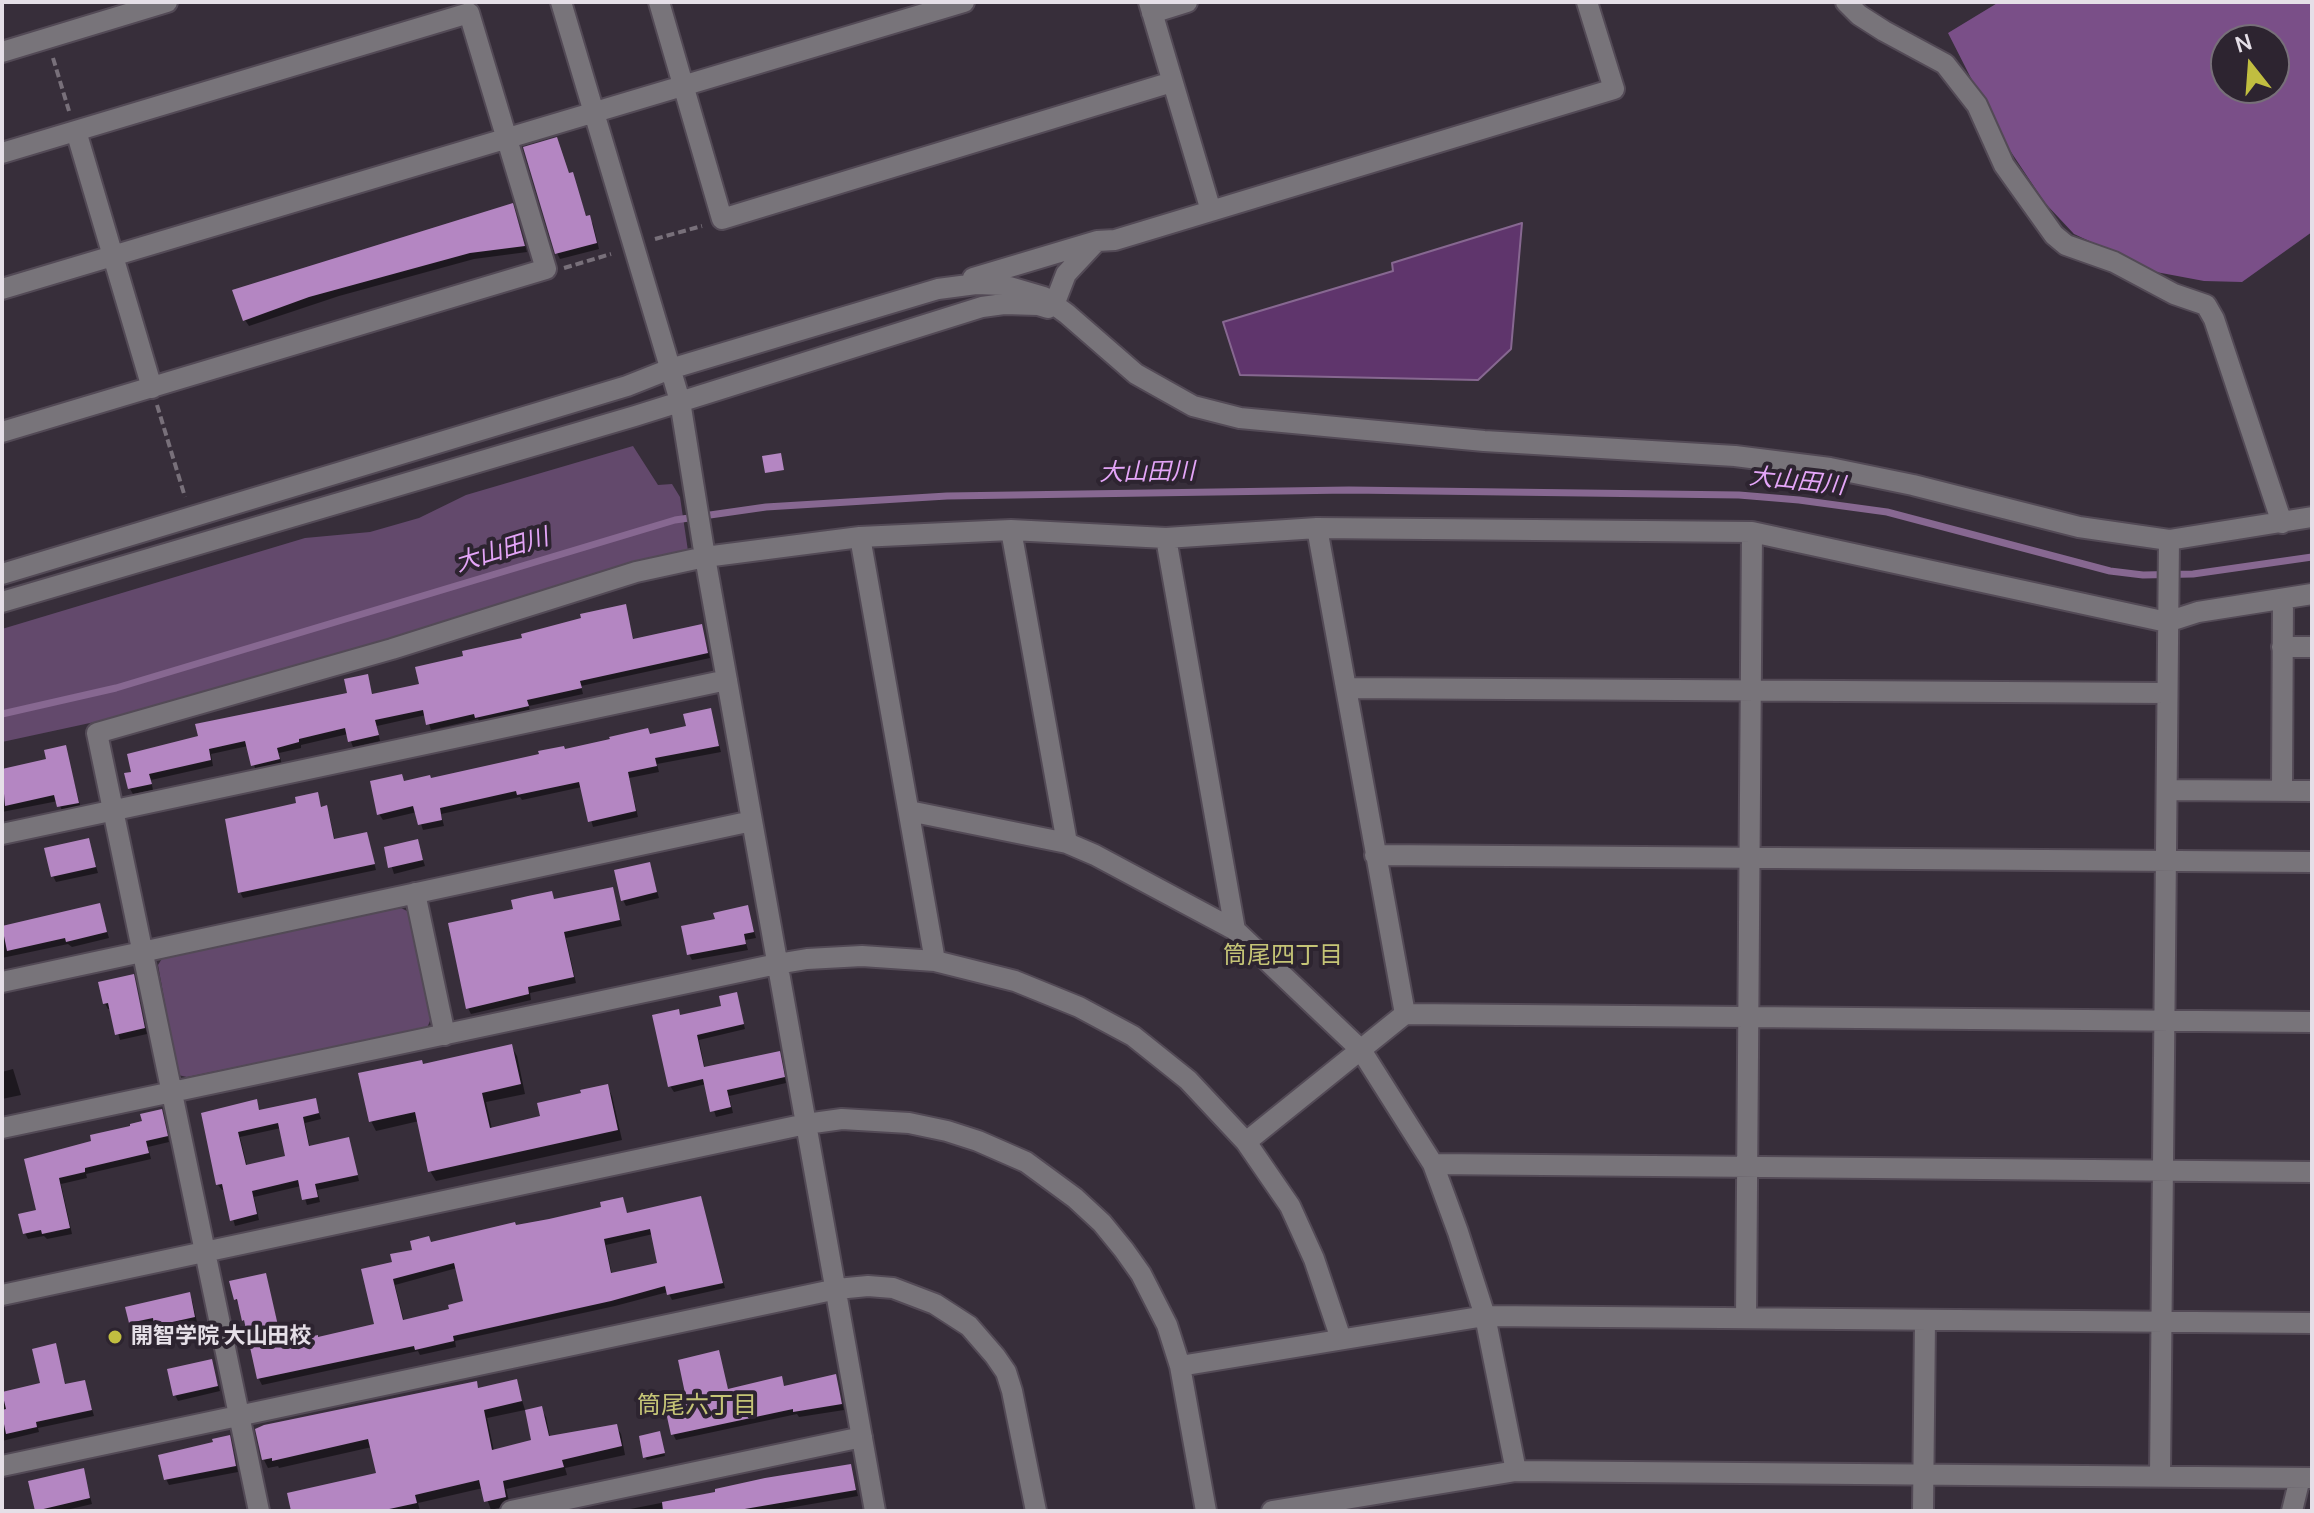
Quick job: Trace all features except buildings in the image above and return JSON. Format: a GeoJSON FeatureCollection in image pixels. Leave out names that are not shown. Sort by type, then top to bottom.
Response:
{"type":"FeatureCollection","features":[{"type":"Feature","properties":{"kind":"street"},"geometry":{"type":"LineString","coordinates":[[2,52],[167,2]]}},
{"type":"Feature","properties":{"kind":"street"},"geometry":{"type":"LineString","coordinates":[[561,2],[680,401],[689,468],[875,1511]]}},
{"type":"Feature","properties":{"kind":"street"},"geometry":{"type":"LineString","coordinates":[[659,2],[722,219],[1172,82]]}},
{"type":"Feature","properties":{"kind":"street"},"geometry":{"type":"LineString","coordinates":[[2,289],[964,2]]}},
{"type":"Feature","properties":{"kind":"street"},"geometry":{"type":"LineString","coordinates":[[1187,2],[1150,7],[1211,211]]}},
{"type":"Feature","properties":{"kind":"street"},"geometry":{"type":"LineString","coordinates":[[2,574],[627,386],[670,369],[1097,241],[1115,240],[1614,89],[1587,2]]}},
{"type":"Feature","properties":{"kind":"street"},"geometry":{"type":"LineString","coordinates":[[1846,2],[1859,15],[1884,31],[1945,64],[1977,105],[2004,165],[2054,235],[2066,245],[2114,262],[2174,294],[2206,305],[2214,319],[2282,523]]}},
{"type":"Feature","properties":{"kind":"street"},"geometry":{"type":"LineString","coordinates":[[2,153],[469,13],[546,269],[2,432]]}},
{"type":"Feature","properties":{"kind":"street"},"geometry":{"type":"LineString","coordinates":[[76,131],[152,388]]}},
{"type":"Feature","properties":{"kind":"street"},"geometry":{"type":"LineString","coordinates":[[1061,309],[1066,274],[1097,241]]}},
{"type":"Feature","properties":{"kind":"street"},"geometry":{"type":"LineString","coordinates":[[938,289],[976,284],[1003,285],[1044,297],[1136,374],[1193,406],[1240,418],[1484,441],[1735,456],[1830,468],[1913,485],[2079,527],[2169,540],[2312,517]]}},
{"type":"Feature","properties":{"kind":"street"},"geometry":{"type":"LineString","coordinates":[[2,602],[680,401],[982,307],[1004,304],[1061,309]]}},
{"type":"Feature","properties":{"kind":"street"},"geometry":{"type":"LineString","coordinates":[[1317,528],[1405,1014]]}},
{"type":"Feature","properties":{"kind":"street"},"geometry":{"type":"LineString","coordinates":[[259,1511],[97,733],[392,649],[636,572],[705,557],[860,537],[1011,530],[1166,538],[1317,528],[1752,532],[2168,613],[2198,612],[2312,594]]}},
{"type":"Feature","properties":{"kind":"street"},"geometry":{"type":"LineString","coordinates":[[1011,530],[1067,843]]}},
{"type":"Feature","properties":{"kind":"street"},"geometry":{"type":"LineString","coordinates":[[1746,1318],[1752,532]]}},
{"type":"Feature","properties":{"kind":"street"},"geometry":{"type":"LineString","coordinates":[[860,537],[935,961]]}},
{"type":"Feature","properties":{"kind":"street"},"geometry":{"type":"LineString","coordinates":[[1166,538],[1235,930]]}},
{"type":"Feature","properties":{"kind":"street"},"geometry":{"type":"LineString","coordinates":[[2160,1476],[2169,540]]}},
{"type":"Feature","properties":{"kind":"street"},"geometry":{"type":"LineString","coordinates":[[2282,791],[2283,599]]}},
{"type":"Feature","properties":{"kind":"street"},"geometry":{"type":"LineString","coordinates":[[2282,647],[2312,647]]}},
{"type":"Feature","properties":{"kind":"street"},"geometry":{"type":"LineString","coordinates":[[2,834],[727,680]]}},
{"type":"Feature","properties":{"kind":"street"},"geometry":{"type":"LineString","coordinates":[[1347,688],[2167,693]]}},
{"type":"Feature","properties":{"kind":"street"},"geometry":{"type":"LineString","coordinates":[[2167,790],[2312,791]]}},
{"type":"Feature","properties":{"kind":"street"},"geometry":{"type":"LineString","coordinates":[[909,811],[1067,843],[1235,930],[1361,1050],[1433,1164],[1485,1316],[1516,1471]]}},
{"type":"Feature","properties":{"kind":"street"},"geometry":{"type":"LineString","coordinates":[[2,982],[752,821]]}},
{"type":"Feature","properties":{"kind":"street"},"geometry":{"type":"LineString","coordinates":[[1375,855],[2312,862]]}},
{"type":"Feature","properties":{"kind":"street"},"geometry":{"type":"LineString","coordinates":[[415,893],[445,1035]]}},
{"type":"Feature","properties":{"kind":"street"},"geometry":{"type":"LineString","coordinates":[[2,1128],[777,964],[862,956],[935,961],[1043,991],[1133,1036],[1188,1080],[1246,1142],[1272,1178],[1301,1228],[1341,1339]]}},
{"type":"Feature","properties":{"kind":"street"},"geometry":{"type":"LineString","coordinates":[[1246,1142],[1405,1014],[2312,1022]]}},
{"type":"Feature","properties":{"kind":"street"},"geometry":{"type":"LineString","coordinates":[[2,1295],[806,1124],[842,1119],[909,1123],[978,1141],[1026,1162],[1075,1198],[1102,1223],[1124,1250],[1156,1301],[1180,1366],[1206,1511]]}},
{"type":"Feature","properties":{"kind":"street"},"geometry":{"type":"LineString","coordinates":[[1433,1164],[2312,1172]]}},
{"type":"Feature","properties":{"kind":"street"},"geometry":{"type":"LineString","coordinates":[[2,1466],[837,1289],[868,1286],[911,1294],[953,1314],[982,1340],[1006,1372],[1036,1511]]}},
{"type":"Feature","properties":{"kind":"street"},"geometry":{"type":"LineString","coordinates":[[1180,1366],[1485,1316],[2312,1323]]}},
{"type":"Feature","properties":{"kind":"street"},"geometry":{"type":"LineString","coordinates":[[1923,1511],[1925,1320]]}},
{"type":"Feature","properties":{"kind":"street"},"geometry":{"type":"LineString","coordinates":[[511,1511],[862,1437]]}},
{"type":"Feature","properties":{"kind":"street"},"geometry":{"type":"LineString","coordinates":[[1272,1511],[1374,1503],[1516,1471],[2306,1478],[2292,1511]]}},
{"type":"Feature","properties":{"kind":"path"},"geometry":{"type":"LineString","coordinates":[[51,52],[76,131]]}},
{"type":"Feature","properties":{"kind":"path"},"geometry":{"type":"LineString","coordinates":[[655,239],[722,219]]}},
{"type":"Feature","properties":{"kind":"path"},"geometry":{"type":"LineString","coordinates":[[546,269],[558,270],[611,254]]}},
{"type":"Feature","properties":{"kind":"path"},"geometry":{"type":"LineString","coordinates":[[152,388],[185,497]]}},
{"type":"Feature","properties":{"kind":"shaded area"},"geometry":{"type":"Polygon","coordinates":[[[1999,2],[2312,2],[2312,232],[2242,282],[2204,281],[2156,272],[2074,234],[2045,203],[2001,137],[1948,33],[1999,2]]]}},
{"type":"Feature","properties":{"kind":"shaded area"},"geometry":{"type":"Polygon","coordinates":[[[1522,223],[1511,349],[1478,380],[1240,375],[1223,322],[1393,271],[1392,263],[1522,223]]]}},
{"type":"Feature","properties":{"kind":"shaded area"},"geometry":{"type":"Polygon","coordinates":[[[633,446],[658,485],[672,484],[680,497],[688,551],[595,573],[399,637],[127,715],[2,742],[2,629],[305,538],[370,532],[419,518],[466,495],[633,446]]]}},
{"type":"Feature","properties":{"kind":"shaded area"},"geometry":{"type":"Polygon","coordinates":[[[401,908],[409,912],[432,1016],[427,1028],[187,1077],[178,1075],[158,965],[163,957],[401,908]]]}},
{"type":"Feature","properties":{"kind":"waterway","name":"大山田川"},"geometry":{"type":"LineString","coordinates":[[2,714],[116,688],[675,520],[766,507],[947,496],[1349,490],[1739,495],[1887,512],[2110,571],[2143,575],[2193,574],[2312,557]]}},
{"type":"Feature","properties":{"kind":"place","name":"開智学院 大山田校"},"geometry":{"type":"Point","coordinates":[115,1337]}},
{"type":"Feature","properties":{"kind":"district","name":"筒尾四丁目"},"geometry":{"type":"Point","coordinates":[1283,956]}},
{"type":"Feature","properties":{"kind":"district","name":"筒尾六丁目"},"geometry":{"type":"Point","coordinates":[697,1406]}}]}
